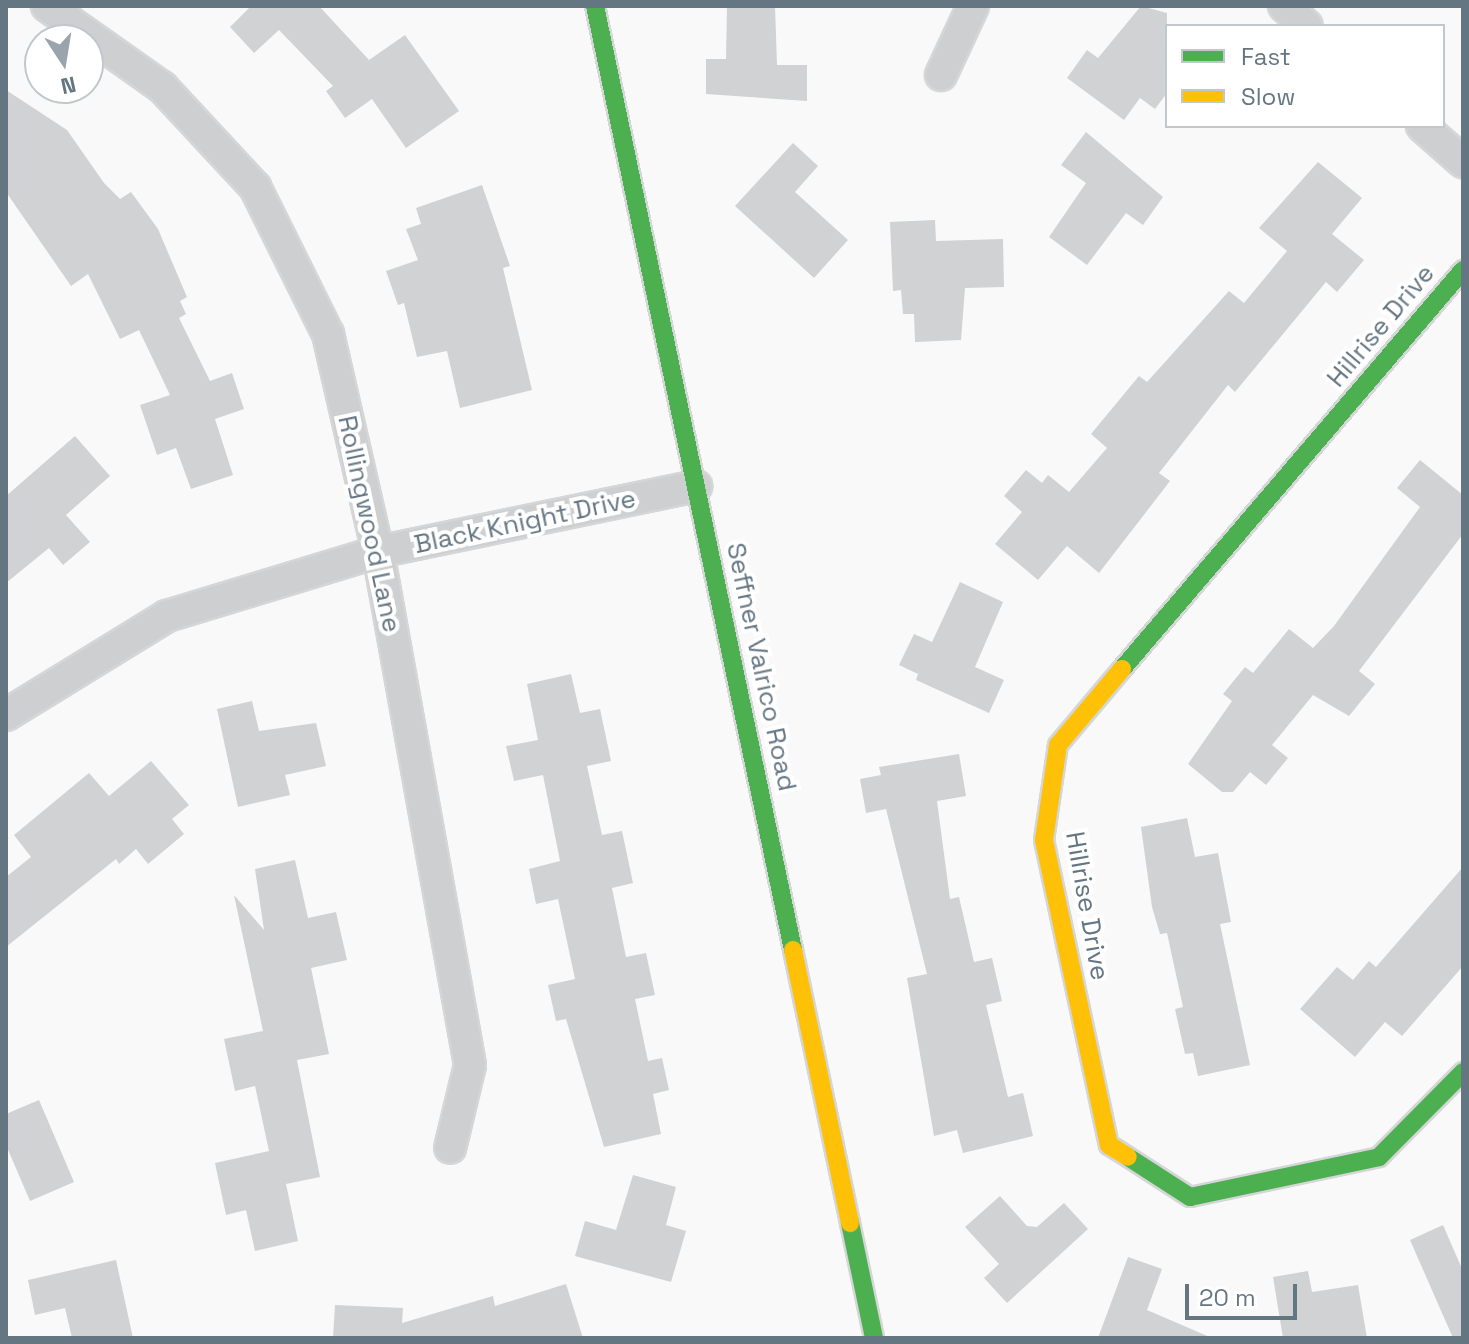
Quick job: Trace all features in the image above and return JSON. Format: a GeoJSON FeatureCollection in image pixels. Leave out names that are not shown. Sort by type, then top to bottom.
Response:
{"type":"FeatureCollection","features":[{"type":"Feature","properties":{"kind":"street","name":"Rollingwood Lane"},"geometry":{"type":"LineString","coordinates":[[47,6],[162,87],[255,187],[328,334],[378,552],[470,1065],[450,1148]]}},
{"type":"Feature","properties":{"kind":"street","name":"Seffner Valrico Road"},"geometry":{"type":"LineString","coordinates":[[595,6],[874,1338]]}},
{"type":"Feature","properties":{"kind":"street"},"geometry":{"type":"LineString","coordinates":[[941,75],[973,6]]}},
{"type":"Feature","properties":{"kind":"street"},"geometry":{"type":"LineString","coordinates":[[1284,6],[1305,24]]}},
{"type":"Feature","properties":{"kind":"street"},"geometry":{"type":"LineString","coordinates":[[1424,128],[1463,162]]}},
{"type":"Feature","properties":{"kind":"street","name":"Hillrise Drive"},"geometry":{"type":"LineString","coordinates":[[1463,270],[1058,745],[1044,840],[1109,1145],[1190,1197],[1379,1157],[1463,1072]]}},
{"type":"Feature","properties":{"kind":"street","name":"Black Knight Drive"},"geometry":{"type":"LineString","coordinates":[[6,715],[167,616],[378,552],[696,486]]}},
{"type":"Feature","properties":{"kind":"building"},"geometry":{"type":"Polygon","coordinates":[[[251,6],[319,6],[369,60],[405,35],[459,111],[406,148],[372,99],[345,118],[326,91],[333,86],[279,30],[254,53],[230,27],[251,6]]]}},
{"type":"Feature","properties":{"kind":"building"},"geometry":{"type":"Polygon","coordinates":[[[727,6],[775,6],[777,65],[807,65],[807,101],[706,94],[706,59],[726,59],[727,6]]]}},
{"type":"Feature","properties":{"kind":"building"},"geometry":{"type":"Polygon","coordinates":[[[1141,6],[1167,13],[1165,96],[1155,109],[1140,98],[1124,120],[1067,78],[1087,50],[1098,58],[1141,6]]]}},
{"type":"Feature","properties":{"kind":"building"},"geometry":{"type":"Polygon","coordinates":[[[6,90],[67,130],[104,183],[120,199],[131,192],[158,229],[187,297],[180,301],[186,314],[179,318],[210,381],[232,373],[244,409],[215,419],[233,475],[191,489],[176,448],[157,455],[140,405],[170,395],[139,330],[120,339],[88,274],[71,286],[6,192],[6,90]]]}},
{"type":"Feature","properties":{"kind":"building"},"geometry":{"type":"Polygon","coordinates":[[[1086,132],[1163,197],[1143,225],[1126,213],[1087,265],[1049,237],[1086,183],[1061,165],[1086,132]]]}},
{"type":"Feature","properties":{"kind":"building"},"geometry":{"type":"Polygon","coordinates":[[[793,143],[818,166],[795,192],[848,240],[814,278],[735,206],[793,143]]]}},
{"type":"Feature","properties":{"kind":"building"},"geometry":{"type":"Polygon","coordinates":[[[1318,162],[1362,198],[1332,234],[1364,260],[1337,292],[1326,282],[1235,392],[1228,385],[1159,473],[1170,481],[1099,573],[1067,546],[1038,580],[995,544],[1022,512],[1004,496],[1026,470],[1042,483],[1048,475],[1069,492],[1107,448],[1091,434],[1139,376],[1147,382],[1229,291],[1244,303],[1287,251],[1259,228],[1318,162]]]}},
{"type":"Feature","properties":{"kind":"building"},"geometry":{"type":"Polygon","coordinates":[[[482,185],[510,266],[503,268],[532,390],[460,408],[447,351],[417,357],[404,303],[398,305],[386,271],[418,260],[406,229],[421,224],[416,208],[482,185]]]}},
{"type":"Feature","properties":{"kind":"building"},"geometry":{"type":"Polygon","coordinates":[[[935,220],[936,241],[1003,239],[1004,287],[965,288],[961,340],[915,342],[914,314],[903,314],[901,290],[893,291],[890,222],[935,220]]]}},
{"type":"Feature","properties":{"kind":"building"},"geometry":{"type":"Polygon","coordinates":[[[75,436],[110,476],[66,515],[90,542],[63,565],[49,548],[6,583],[6,496],[75,436]]]}},
{"type":"Feature","properties":{"kind":"building"},"geometry":{"type":"Polygon","coordinates":[[[1420,460],[1463,495],[1463,534],[1359,671],[1375,684],[1349,716],[1313,695],[1272,745],[1288,758],[1266,785],[1250,772],[1233,792],[1222,792],[1188,764],[1232,701],[1223,694],[1245,667],[1253,673],[1289,629],[1313,648],[1334,626],[1420,507],[1397,488],[1420,460]]]}},
{"type":"Feature","properties":{"kind":"building"},"geometry":{"type":"Polygon","coordinates":[[[960,582],[1003,602],[975,667],[1004,680],[989,713],[916,680],[918,674],[899,665],[914,634],[932,642],[960,582]]]}},
{"type":"Feature","properties":{"kind":"building"},"geometry":{"type":"Polygon","coordinates":[[[571,674],[580,713],[600,709],[611,761],[587,766],[602,835],[622,831],[633,883],[612,888],[626,957],[646,953],[655,995],[635,999],[648,1061],[662,1058],[669,1090],[653,1094],[661,1134],[604,1147],[566,1019],[556,1021],[548,985],[575,979],[558,899],[536,904],[529,869],[560,861],[543,775],[514,781],[506,746],[538,740],[527,684],[571,674]]]}},
{"type":"Feature","properties":{"kind":"building"},"geometry":{"type":"Polygon","coordinates":[[[252,701],[259,731],[316,723],[326,766],[285,775],[290,795],[238,807],[217,709],[252,701]]]}},
{"type":"Feature","properties":{"kind":"building"},"geometry":{"type":"Polygon","coordinates":[[[959,754],[966,796],[937,801],[950,899],[959,897],[974,962],[992,958],[1002,1001],[986,1005],[1008,1097],[1023,1093],[1033,1136],[963,1153],[957,1130],[934,1136],[907,978],[927,974],[886,809],[866,813],[860,779],[881,775],[879,767],[959,754]]]}},
{"type":"Feature","properties":{"kind":"building"},"geometry":{"type":"Polygon","coordinates":[[[151,761],[189,805],[172,819],[184,834],[148,864],[136,849],[119,864],[116,859],[6,947],[6,877],[31,857],[14,835],[89,773],[109,796],[151,761]]]}},
{"type":"Feature","properties":{"kind":"building"},"geometry":{"type":"Polygon","coordinates":[[[1187,818],[1195,857],[1218,853],[1231,922],[1220,924],[1250,1065],[1198,1076],[1193,1053],[1185,1054],[1175,1009],[1183,1007],[1167,933],[1160,934],[1152,907],[1141,827],[1187,818]]]}},
{"type":"Feature","properties":{"kind":"building"},"geometry":{"type":"Polygon","coordinates":[[[295,860],[308,918],[336,912],[347,960],[311,968],[329,1054],[297,1060],[320,1177],[286,1184],[298,1241],[255,1251],[246,1210],[226,1215],[215,1163],[269,1151],[255,1086],[235,1091],[224,1039],[263,1031],[234,895],[264,930],[255,869],[295,860]]]}},
{"type":"Feature","properties":{"kind":"building"},"geometry":{"type":"Polygon","coordinates":[[[1463,867],[1463,966],[1402,1036],[1385,1022],[1355,1057],[1300,1009],[1337,967],[1353,980],[1369,961],[1376,967],[1463,867]]]}},
{"type":"Feature","properties":{"kind":"building"},"geometry":{"type":"Polygon","coordinates":[[[39,1100],[74,1182],[30,1201],[6,1145],[6,1114],[39,1100]]]}},
{"type":"Feature","properties":{"kind":"building"},"geometry":{"type":"Polygon","coordinates":[[[633,1175],[676,1187],[666,1225],[686,1231],[671,1282],[575,1256],[585,1221],[616,1230],[633,1175]]]}},
{"type":"Feature","properties":{"kind":"building"},"geometry":{"type":"Polygon","coordinates":[[[1000,1196],[1027,1226],[1037,1227],[1064,1203],[1088,1229],[1007,1303],[984,1278],[999,1264],[965,1227],[1000,1196]]]}},
{"type":"Feature","properties":{"kind":"building"},"geometry":{"type":"Polygon","coordinates":[[[1443,1225],[1463,1271],[1463,1338],[1453,1338],[1410,1240],[1443,1225]]]}},
{"type":"Feature","properties":{"kind":"building"},"geometry":{"type":"Polygon","coordinates":[[[1128,1257],[1162,1269],[1147,1310],[1212,1338],[1098,1338],[1128,1257]]]}},
{"type":"Feature","properties":{"kind":"building"},"geometry":{"type":"Polygon","coordinates":[[[116,1260],[133,1338],[72,1338],[65,1308],[35,1315],[28,1280],[116,1260]]]}},
{"type":"Feature","properties":{"kind":"building"},"geometry":{"type":"Polygon","coordinates":[[[1308,1271],[1312,1292],[1358,1285],[1367,1338],[1283,1338],[1273,1277],[1308,1271]]]}},
{"type":"Feature","properties":{"kind":"building"},"geometry":{"type":"Polygon","coordinates":[[[566,1284],[583,1338],[333,1338],[335,1305],[403,1308],[402,1323],[493,1296],[495,1306],[566,1284]]]}},
{"type":"Feature","properties":{"kind":"traffic: fast"},"geometry":{"type":"LineString","coordinates":[[595,6],[793,950]]}},
{"type":"Feature","properties":{"kind":"traffic: fast"},"geometry":{"type":"LineString","coordinates":[[1122,669],[1463,270]]}},
{"type":"Feature","properties":{"kind":"traffic: fast"},"geometry":{"type":"LineString","coordinates":[[1128,1157],[1190,1197],[1379,1157],[1463,1072]]}},
{"type":"Feature","properties":{"kind":"traffic: fast"},"geometry":{"type":"LineString","coordinates":[[850,1223],[874,1338]]}},
{"type":"Feature","properties":{"kind":"traffic: slow"},"geometry":{"type":"LineString","coordinates":[[1122,669],[1058,745],[1044,840],[1109,1145],[1128,1157]]}},
{"type":"Feature","properties":{"kind":"traffic: slow"},"geometry":{"type":"LineString","coordinates":[[793,950],[850,1223]]}}]}
